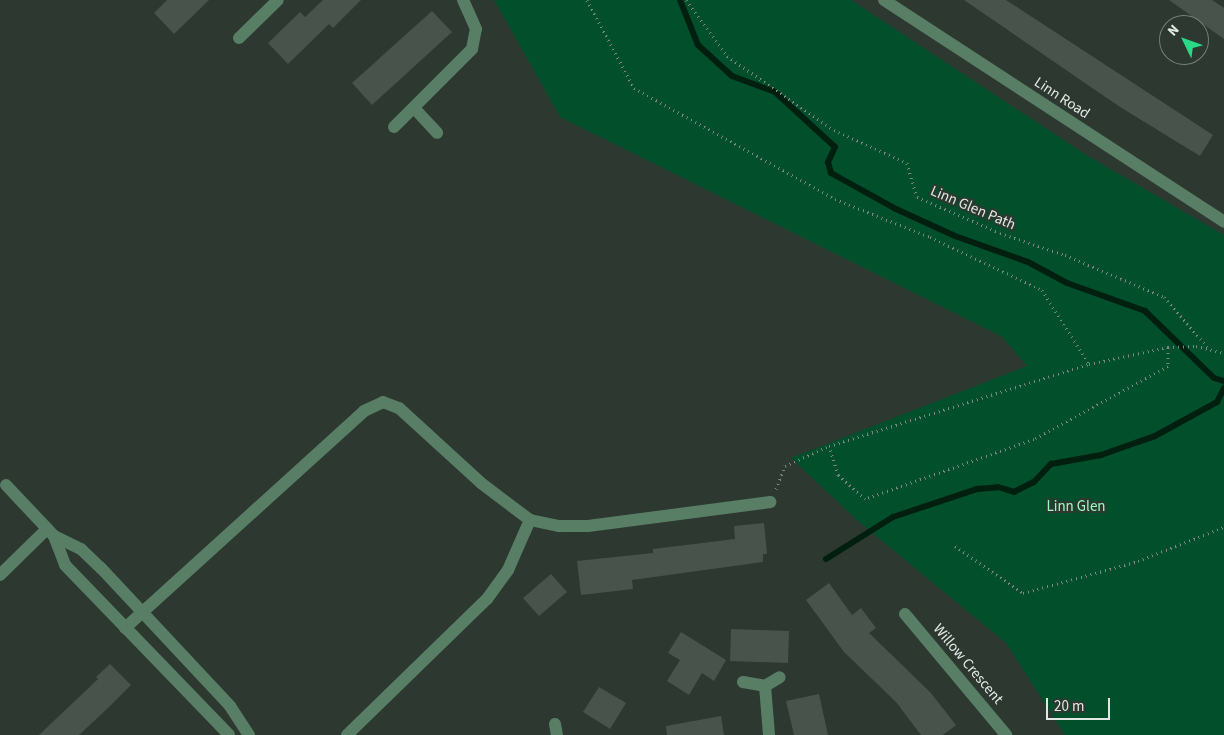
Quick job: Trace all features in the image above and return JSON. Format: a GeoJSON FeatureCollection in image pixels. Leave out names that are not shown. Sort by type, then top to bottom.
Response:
{"type":"FeatureCollection","features":[{"type":"Feature","properties":{"kind":"street"},"geometry":{"type":"LineString","coordinates":[[239,38],[278,0]]}},
{"type":"Feature","properties":{"kind":"street"},"geometry":{"type":"LineString","coordinates":[[394,127],[471,51],[476,43],[476,29],[463,0]]}},
{"type":"Feature","properties":{"kind":"street","name":"Linn Road"},"geometry":{"type":"LineString","coordinates":[[884,0],[1224,222]]}},
{"type":"Feature","properties":{"kind":"street"},"geometry":{"type":"LineString","coordinates":[[414,108],[437,133]]}},
{"type":"Feature","properties":{"kind":"street"},"geometry":{"type":"LineString","coordinates":[[125,628],[364,411],[383,402],[399,408],[493,494],[530,520],[559,526],[588,526],[770,502]]}},
{"type":"Feature","properties":{"kind":"street"},"geometry":{"type":"LineString","coordinates":[[6,485],[50,532],[65,565],[230,735]]}},
{"type":"Feature","properties":{"kind":"street"},"geometry":{"type":"LineString","coordinates":[[347,735],[487,599],[508,570],[530,520]]}},
{"type":"Feature","properties":{"kind":"street"},"geometry":{"type":"LineString","coordinates":[[0,575],[50,532]]}},
{"type":"Feature","properties":{"kind":"street"},"geometry":{"type":"LineString","coordinates":[[50,532],[82,549],[230,706],[249,735]]}},
{"type":"Feature","properties":{"kind":"street","name":"Willow Crescent"},"geometry":{"type":"LineString","coordinates":[[905,614],[1006,735]]}},
{"type":"Feature","properties":{"kind":"street"},"geometry":{"type":"LineString","coordinates":[[743,682],[764,686],[780,677]]}},
{"type":"Feature","properties":{"kind":"street"},"geometry":{"type":"LineString","coordinates":[[764,686],[769,735]]}},
{"type":"Feature","properties":{"kind":"path"},"geometry":{"type":"LineString","coordinates":[[586,0],[634,88],[835,199],[930,237],[1042,290],[1089,364]]}},
{"type":"Feature","properties":{"kind":"path","name":"Linn Glen Path"},"geometry":{"type":"LineString","coordinates":[[686,0],[727,56],[834,130],[907,163],[917,197],[1000,234],[1066,255],[1164,296],[1210,350]]}},
{"type":"Feature","properties":{"kind":"path"},"geometry":{"type":"LineString","coordinates":[[770,502],[785,466],[829,446],[1089,364],[1169,347],[1196,346],[1224,353]]}},
{"type":"Feature","properties":{"kind":"path"},"geometry":{"type":"LineString","coordinates":[[829,446],[838,475],[865,499],[981,460],[1034,439],[1168,366],[1169,347]]}},
{"type":"Feature","properties":{"kind":"path"},"geometry":{"type":"LineString","coordinates":[[955,546],[1023,593],[1138,561],[1224,527]]}},
{"type":"Feature","properties":{"kind":"green space","name":"Linn Glen"},"geometry":{"type":"Polygon","coordinates":[[[494,0],[851,0],[1088,156],[1224,235],[1224,735],[1065,735],[1006,643],[859,522],[791,458],[1027,366],[1001,336],[560,117],[494,0]]]}},
{"type":"Feature","properties":{"kind":"building"},"geometry":{"type":"Polygon","coordinates":[[[167,0],[209,0],[174,34],[154,13],[167,0]]]}},
{"type":"Feature","properties":{"kind":"building"},"geometry":{"type":"Polygon","coordinates":[[[323,0],[361,0],[333,28],[329,24],[288,64],[268,43],[300,12],[305,17],[323,0]]]}},
{"type":"Feature","properties":{"kind":"building"},"geometry":{"type":"Polygon","coordinates":[[[964,0],[1006,0],[1213,135],[1200,156],[1120,107],[964,0]]]}},
{"type":"Feature","properties":{"kind":"building"},"geometry":{"type":"Polygon","coordinates":[[[1169,0],[1212,0],[1224,8],[1224,39],[1209,28],[1209,15],[1190,15],[1169,0]]]}},
{"type":"Feature","properties":{"kind":"building"},"geometry":{"type":"Polygon","coordinates":[[[432,11],[452,32],[372,105],[352,83],[432,11]]]}},
{"type":"Feature","properties":{"kind":"building"},"geometry":{"type":"Polygon","coordinates":[[[764,523],[767,554],[763,554],[763,562],[632,580],[633,589],[581,595],[577,561],[653,553],[653,549],[735,539],[734,526],[764,523]]]}},
{"type":"Feature","properties":{"kind":"building"},"geometry":{"type":"Polygon","coordinates":[[[551,574],[567,592],[539,616],[523,598],[551,574]]]}},
{"type":"Feature","properties":{"kind":"building"},"geometry":{"type":"Polygon","coordinates":[[[829,583],[852,615],[861,608],[876,628],[869,633],[930,692],[956,725],[943,735],[921,735],[896,702],[844,652],[806,600],[829,583]]]}},
{"type":"Feature","properties":{"kind":"building"},"geometry":{"type":"Polygon","coordinates":[[[731,629],[789,631],[788,663],[730,661],[731,629]]]}},
{"type":"Feature","properties":{"kind":"building"},"geometry":{"type":"Polygon","coordinates":[[[681,632],[726,660],[714,681],[702,673],[689,695],[667,681],[680,660],[668,653],[681,632]]]}},
{"type":"Feature","properties":{"kind":"building"},"geometry":{"type":"Polygon","coordinates":[[[110,664],[131,685],[108,708],[79,735],[39,735],[98,679],[96,677],[110,664]]]}},
{"type":"Feature","properties":{"kind":"building"},"geometry":{"type":"Polygon","coordinates":[[[599,687],[626,703],[610,729],[583,712],[599,687]]]}},
{"type":"Feature","properties":{"kind":"building"},"geometry":{"type":"Polygon","coordinates":[[[819,694],[828,735],[794,735],[786,701],[819,694]]]}},
{"type":"Feature","properties":{"kind":"building"},"geometry":{"type":"Polygon","coordinates":[[[721,716],[724,735],[667,735],[666,726],[721,716]]]}},
{"type":"Feature","properties":{"kind":"waterway"},"geometry":{"type":"LineString","coordinates":[[680,0],[698,45],[732,76],[775,92],[835,147],[828,162],[831,173],[896,209],[955,236],[1028,262],[1067,283],[1145,311],[1214,378],[1224,381]]}},
{"type":"Feature","properties":{"kind":"waterway"},"geometry":{"type":"LineString","coordinates":[[826,559],[893,517],[977,489],[998,487],[1014,492],[1034,482],[1051,464],[1101,455],[1155,436],[1217,402],[1224,388]]}}]}
